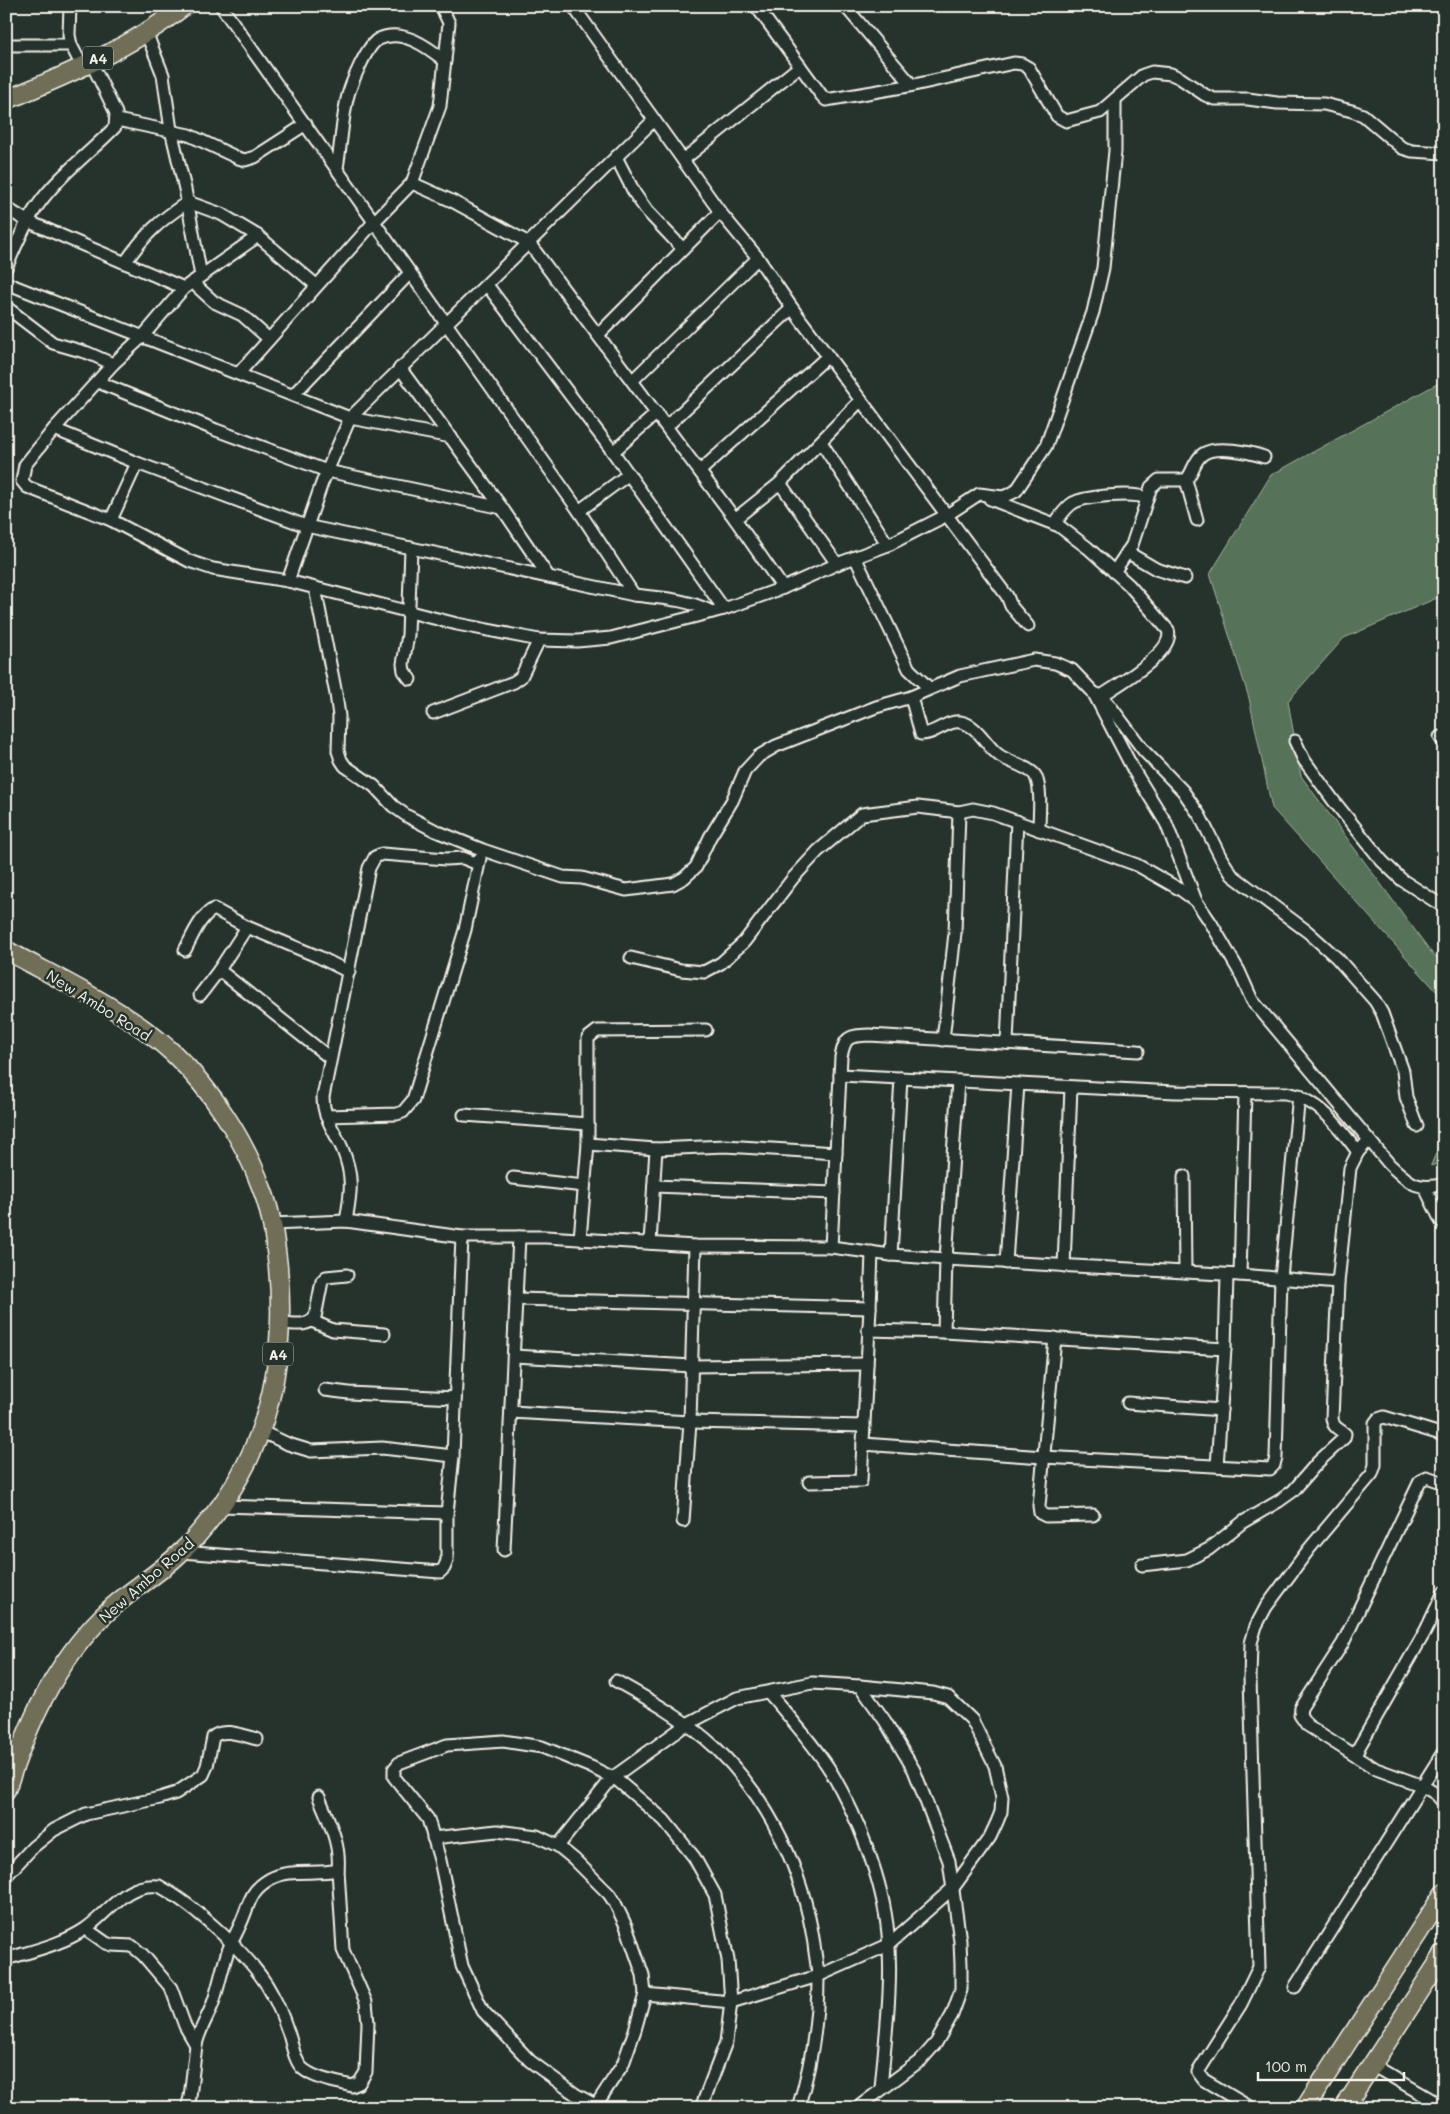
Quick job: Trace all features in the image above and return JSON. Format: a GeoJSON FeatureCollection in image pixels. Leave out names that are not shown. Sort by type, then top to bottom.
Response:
{"type":"FeatureCollection","features":[{"type":"Feature","properties":{"kind":"main road","name":"A4"},"geometry":{"type":"LineString","coordinates":[[6,100],[87,64],[146,32],[165,11],[184,6]]}},
{"type":"Feature","properties":{"kind":"main road","name":"New Ambo Road"},"geometry":{"type":"LineString","coordinates":[[6,950],[85,993],[140,1026],[172,1053],[208,1092],[230,1124],[262,1190],[275,1234],[282,1306],[277,1361],[267,1412],[241,1476],[221,1506],[182,1552],[103,1615],[66,1659],[48,1687],[32,1720],[6,1790]]}},
{"type":"Feature","properties":{"kind":"main road"},"geometry":{"type":"LineString","coordinates":[[1305,2108],[1444,1893]]}},
{"type":"Feature","properties":{"kind":"main road"},"geometry":{"type":"LineString","coordinates":[[1344,2108],[1444,1954]]}},
{"type":"Feature","properties":{"kind":"street"},"geometry":{"type":"LineString","coordinates":[[6,268],[27,221],[39,203],[115,127],[116,113],[87,64],[71,45],[69,35],[70,6]]}},
{"type":"Feature","properties":{"kind":"street"},"geometry":{"type":"LineString","coordinates":[[221,6],[579,511],[634,595]]}},
{"type":"Feature","properties":{"kind":"street"},"geometry":{"type":"LineString","coordinates":[[239,373],[316,285],[412,183],[440,106],[449,23],[441,6]]}},
{"type":"Feature","properties":{"kind":"street"},"geometry":{"type":"LineString","coordinates":[[573,6],[720,212],[758,258],[792,308],[1028,626]]}},
{"type":"Feature","properties":{"kind":"street"},"geometry":{"type":"LineString","coordinates":[[756,6],[826,100],[1014,63],[1022,64],[1029,68],[1057,116],[1066,121],[1100,112],[1143,75],[1152,72],[1171,74],[1214,99],[1248,98],[1277,103],[1324,104],[1352,111],[1363,115],[1402,148],[1412,151],[1444,153]]}},
{"type":"Feature","properties":{"kind":"street"},"geometry":{"type":"LineString","coordinates":[[846,6],[911,84]]}},
{"type":"Feature","properties":{"kind":"street"},"geometry":{"type":"LineString","coordinates":[[146,32],[163,75],[171,130],[188,202],[192,282]]}},
{"type":"Feature","properties":{"kind":"street"},"geometry":{"type":"LineString","coordinates":[[337,168],[347,99],[369,48],[377,39],[389,36],[408,38],[428,47],[445,61]]}},
{"type":"Feature","properties":{"kind":"street"},"geometry":{"type":"LineString","coordinates":[[6,46],[71,45]]}},
{"type":"Feature","properties":{"kind":"street"},"geometry":{"type":"LineString","coordinates":[[682,160],[800,66]]}},
{"type":"Feature","properties":{"kind":"street"},"geometry":{"type":"LineString","coordinates":[[258,236],[192,282],[143,336],[113,364],[54,429],[25,465],[22,481],[27,488],[111,520],[189,561],[207,568],[288,581],[409,612],[539,640],[577,641],[612,638],[724,609],[783,588],[836,564],[888,545],[947,515],[979,494],[1003,497],[1016,491],[1046,446],[1093,312],[1103,268],[1111,204],[1115,151],[1115,99]]}},
{"type":"Feature","properties":{"kind":"street"},"geometry":{"type":"LineString","coordinates":[[116,120],[189,135],[245,160],[255,157],[306,124]]}},
{"type":"Feature","properties":{"kind":"street"},"geometry":{"type":"LineString","coordinates":[[288,581],[306,526],[350,418],[654,120]]}},
{"type":"Feature","properties":{"kind":"street"},"geometry":{"type":"LineString","coordinates":[[616,157],[635,194],[683,249]]}},
{"type":"Feature","properties":{"kind":"street"},"geometry":{"type":"LineString","coordinates":[[412,183],[452,201],[529,243],[667,426],[783,588]]}},
{"type":"Feature","properties":{"kind":"street"},"geometry":{"type":"LineString","coordinates":[[188,202],[221,214],[258,236],[316,285]]}},
{"type":"Feature","properties":{"kind":"street"},"geometry":{"type":"LineString","coordinates":[[126,263],[138,243],[148,232],[162,219],[188,202]]}},
{"type":"Feature","properties":{"kind":"street"},"geometry":{"type":"LineString","coordinates":[[6,208],[27,221],[126,263],[192,282],[214,302],[242,315],[269,339]]}},
{"type":"Feature","properties":{"kind":"street"},"geometry":{"type":"LineString","coordinates":[[599,334],[720,212]]}},
{"type":"Feature","properties":{"kind":"street"},"geometry":{"type":"LineString","coordinates":[[633,380],[758,258]]}},
{"type":"Feature","properties":{"kind":"street"},"geometry":{"type":"LineString","coordinates":[[294,395],[410,273]]}},
{"type":"Feature","properties":{"kind":"street"},"geometry":{"type":"LineString","coordinates":[[6,283],[350,418],[451,437]]}},
{"type":"Feature","properties":{"kind":"street"},"geometry":{"type":"LineString","coordinates":[[487,285],[613,452],[724,609]]}},
{"type":"Feature","properties":{"kind":"street"},"geometry":{"type":"LineString","coordinates":[[6,307],[53,343],[88,353],[113,364]]}},
{"type":"Feature","properties":{"kind":"street"},"geometry":{"type":"LineString","coordinates":[[667,426],[792,308]]}},
{"type":"Feature","properties":{"kind":"street"},"geometry":{"type":"LineString","coordinates":[[700,471],[828,356]]}},
{"type":"Feature","properties":{"kind":"street"},"geometry":{"type":"LineString","coordinates":[[400,368],[502,508],[548,576]]}},
{"type":"Feature","properties":{"kind":"street"},"geometry":{"type":"LineString","coordinates":[[98,382],[216,430],[327,471],[502,508]]}},
{"type":"Feature","properties":{"kind":"street"},"geometry":{"type":"LineString","coordinates":[[735,519],[780,483],[861,400]]}},
{"type":"Feature","properties":{"kind":"street"},"geometry":{"type":"LineString","coordinates":[[613,452],[657,413]]}},
{"type":"Feature","properties":{"kind":"street"},"geometry":{"type":"LineString","coordinates":[[54,429],[137,463],[306,526],[634,595],[698,605],[712,612]]}},
{"type":"Feature","properties":{"kind":"street"},"geometry":{"type":"LineString","coordinates":[[821,442],[888,545]]}},
{"type":"Feature","properties":{"kind":"street"},"geometry":{"type":"LineString","coordinates":[[1198,520],[1186,480],[1200,457],[1208,452],[1239,450],[1264,457]]}},
{"type":"Feature","properties":{"kind":"street"},"geometry":{"type":"LineString","coordinates":[[111,520],[137,463]]}},
{"type":"Feature","properties":{"kind":"street"},"geometry":{"type":"LineString","coordinates":[[579,511],[629,474]]}},
{"type":"Feature","properties":{"kind":"street"},"geometry":{"type":"LineString","coordinates":[[1114,572],[1132,545],[1151,487],[1159,480],[1186,480]]}},
{"type":"Feature","properties":{"kind":"street"},"geometry":{"type":"LineString","coordinates":[[780,483],[836,564]]}},
{"type":"Feature","properties":{"kind":"street"},"geometry":{"type":"LineString","coordinates":[[979,494],[1054,524],[1088,548],[1114,572],[1168,630],[1169,638],[1164,647],[1148,664],[1097,694]]}},
{"type":"Feature","properties":{"kind":"street"},"geometry":{"type":"LineString","coordinates":[[1054,524],[1069,506],[1082,499],[1131,494],[1147,498]]}},
{"type":"Feature","properties":{"kind":"street"},"geometry":{"type":"LineString","coordinates":[[410,679],[404,671],[403,664],[408,635],[411,548]]}},
{"type":"Feature","properties":{"kind":"street"},"geometry":{"type":"LineString","coordinates":[[1128,552],[1156,569],[1185,578]]}},
{"type":"Feature","properties":{"kind":"street"},"geometry":{"type":"LineString","coordinates":[[855,557],[909,670],[929,688]]}},
{"type":"Feature","properties":{"kind":"street"},"geometry":{"type":"LineString","coordinates":[[315,588],[336,694],[338,751],[341,760],[346,766],[374,786],[393,806],[407,816],[436,831],[483,850],[563,877],[582,878],[626,890],[673,884],[684,878],[696,867],[710,836],[732,801],[745,771],[759,756],[776,746],[876,707],[911,697],[960,676],[1034,660],[1055,663],[1072,670],[1097,694],[1144,751],[1183,792],[1200,816],[1220,858],[1232,875],[1308,932],[1337,958],[1375,1001],[1382,1013],[1403,1071],[1406,1097],[1417,1126]]}},
{"type":"Feature","properties":{"kind":"street"},"geometry":{"type":"LineString","coordinates":[[433,713],[514,682],[521,676],[539,640]]}},
{"type":"Feature","properties":{"kind":"street"},"geometry":{"type":"LineString","coordinates":[[1097,694],[1134,771],[1166,823],[1196,901],[1239,971],[1252,1000],[1390,1165],[1404,1176],[1425,1188],[1441,1221],[1444,1223]]}},
{"type":"Feature","properties":{"kind":"street"},"geometry":{"type":"LineString","coordinates":[[911,697],[921,734],[954,722],[962,722],[971,726],[997,754],[1032,771],[1038,788],[1039,830]]}},
{"type":"Feature","properties":{"kind":"street"},"geometry":{"type":"LineString","coordinates":[[1296,741],[1304,760],[1382,861],[1402,880],[1444,907]]}},
{"type":"Feature","properties":{"kind":"street"},"geometry":{"type":"LineString","coordinates":[[631,958],[681,970],[704,972],[722,963],[744,942],[793,878],[818,851],[862,814],[918,807],[959,812],[973,809],[1017,821],[1137,865],[1181,890],[1196,901]]}},
{"type":"Feature","properties":{"kind":"street"},"geometry":{"type":"LineString","coordinates":[[943,1040],[955,933],[959,812]]}},
{"type":"Feature","properties":{"kind":"street"},"geometry":{"type":"LineString","coordinates":[[1007,1043],[1017,821]]}},
{"type":"Feature","properties":{"kind":"street"},"geometry":{"type":"LineString","coordinates":[[326,1116],[397,1114],[403,1112],[413,1100],[466,930],[478,864],[483,850]]}},
{"type":"Feature","properties":{"kind":"street"},"geometry":{"type":"LineString","coordinates":[[346,1221],[352,1186],[342,1148],[323,1110],[323,1097],[369,868],[375,857],[382,854],[424,858],[463,858],[478,864]]}},
{"type":"Feature","properties":{"kind":"street"},"geometry":{"type":"LineString","coordinates":[[185,950],[199,925],[211,910],[218,911],[247,927],[319,957],[349,972]]}},
{"type":"Feature","properties":{"kind":"street"},"geometry":{"type":"LineString","coordinates":[[200,994],[219,970],[247,927]]}},
{"type":"Feature","properties":{"kind":"street"},"geometry":{"type":"LineString","coordinates":[[219,970],[330,1058]]}},
{"type":"Feature","properties":{"kind":"street"},"geometry":{"type":"LineString","coordinates":[[580,1239],[588,1144],[588,1038],[598,1031],[706,1030]]}},
{"type":"Feature","properties":{"kind":"street"},"geometry":{"type":"LineString","coordinates":[[831,1247],[840,1075],[844,1045],[852,1036],[1138,1051]]}},
{"type":"Feature","properties":{"kind":"street"},"geometry":{"type":"LineString","coordinates":[[840,1075],[1175,1092],[1286,1093],[1299,1095],[1312,1102],[1338,1126],[1358,1152]]}},
{"type":"Feature","properties":{"kind":"street"},"geometry":{"type":"LineString","coordinates":[[892,1255],[901,1078]]}},
{"type":"Feature","properties":{"kind":"street"},"geometry":{"type":"LineString","coordinates":[[944,1332],[946,1259],[958,1081]]}},
{"type":"Feature","properties":{"kind":"street"},"geometry":{"type":"LineString","coordinates":[[1006,1263],[1018,1084]]}},
{"type":"Feature","properties":{"kind":"street"},"geometry":{"type":"LineString","coordinates":[[1064,1266],[1071,1087]]}},
{"type":"Feature","properties":{"kind":"street"},"geometry":{"type":"LineString","coordinates":[[1240,1275],[1245,1092]]}},
{"type":"Feature","properties":{"kind":"street"},"geometry":{"type":"LineString","coordinates":[[863,1444],[1043,1457],[1264,1469],[1274,1465],[1276,1457],[1281,1278],[1299,1095]]}},
{"type":"Feature","properties":{"kind":"street"},"geometry":{"type":"LineString","coordinates":[[464,1115],[588,1124]]}},
{"type":"Feature","properties":{"kind":"street"},"geometry":{"type":"LineString","coordinates":[[1142,1566],[1187,1560],[1208,1549],[1243,1522],[1293,1491],[1318,1462],[1344,1438],[1345,1434],[1332,1424],[1338,1283],[1350,1168],[1358,1152],[1369,1140]]}},
{"type":"Feature","properties":{"kind":"street"},"geometry":{"type":"LineString","coordinates":[[588,1144],[656,1149],[725,1146],[836,1153]]}},
{"type":"Feature","properties":{"kind":"street"},"geometry":{"type":"LineString","coordinates":[[650,1243],[656,1149]]}},
{"type":"Feature","properties":{"kind":"street"},"geometry":{"type":"LineString","coordinates":[[1184,1176],[1185,1272]]}},
{"type":"Feature","properties":{"kind":"street"},"geometry":{"type":"LineString","coordinates":[[513,1178],[584,1186]]}},
{"type":"Feature","properties":{"kind":"street"},"geometry":{"type":"LineString","coordinates":[[1425,1188],[1444,1184]]}},
{"type":"Feature","properties":{"kind":"street"},"geometry":{"type":"LineString","coordinates":[[654,1186],[834,1193]]}},
{"type":"Feature","properties":{"kind":"street"},"geometry":{"type":"LineString","coordinates":[[272,1224],[346,1221],[462,1237],[580,1239],[695,1246],[831,1247],[892,1255],[946,1259],[1240,1275],[1338,1283]]}},
{"type":"Feature","properties":{"kind":"street"},"geometry":{"type":"LineString","coordinates":[[182,1552],[440,1572],[444,1568],[447,1560],[447,1513],[453,1456],[462,1237]]}},
{"type":"Feature","properties":{"kind":"street"},"geometry":{"type":"LineString","coordinates":[[504,1550],[519,1237]]}},
{"type":"Feature","properties":{"kind":"street"},"geometry":{"type":"LineString","coordinates":[[683,1521],[690,1422],[695,1246]]}},
{"type":"Feature","properties":{"kind":"street"},"geometry":{"type":"LineString","coordinates":[[809,1482],[861,1481],[872,1252]]}},
{"type":"Feature","properties":{"kind":"street"},"geometry":{"type":"LineString","coordinates":[[280,1323],[306,1324],[312,1321],[315,1317],[322,1281],[326,1277],[347,1275]]}},
{"type":"Feature","properties":{"kind":"street"},"geometry":{"type":"LineString","coordinates":[[1217,1466],[1225,1349],[1227,1275]]}},
{"type":"Feature","properties":{"kind":"street"},"geometry":{"type":"LineString","coordinates":[[516,1299],[870,1308]]}},
{"type":"Feature","properties":{"kind":"street"},"geometry":{"type":"LineString","coordinates":[[312,1321],[333,1330],[384,1334]]}},
{"type":"Feature","properties":{"kind":"street"},"geometry":{"type":"LineString","coordinates":[[868,1330],[944,1332],[1225,1349]]}},
{"type":"Feature","properties":{"kind":"street"},"geometry":{"type":"LineString","coordinates":[[1055,1338],[1043,1457],[1040,1513],[1046,1516],[1093,1515]]}},
{"type":"Feature","properties":{"kind":"street"},"geometry":{"type":"LineString","coordinates":[[514,1356],[692,1366],[867,1364]]}},
{"type":"Feature","properties":{"kind":"street"},"geometry":{"type":"LineString","coordinates":[[324,1390],[455,1398]]}},
{"type":"Feature","properties":{"kind":"street"},"geometry":{"type":"LineString","coordinates":[[1128,1403],[1221,1410]]}},
{"type":"Feature","properties":{"kind":"street"},"geometry":{"type":"LineString","coordinates":[[511,1412],[690,1422],[864,1426]]}},
{"type":"Feature","properties":{"kind":"street"},"geometry":{"type":"LineString","coordinates":[[1251,2108],[1204,2080],[1198,2072],[1240,2004],[1259,1967],[1250,1678],[1251,1643],[1256,1626],[1266,1607],[1309,1549],[1372,1474],[1375,1465],[1376,1423],[1378,1419],[1384,1416],[1444,1435]]}},
{"type":"Feature","properties":{"kind":"street"},"geometry":{"type":"LineString","coordinates":[[260,1431],[288,1444],[311,1450],[382,1448],[453,1456]]}},
{"type":"Feature","properties":{"kind":"street"},"geometry":{"type":"LineString","coordinates":[[1444,1483],[1427,1477],[1420,1481],[1343,1643],[1300,1712],[1302,1719],[1307,1725],[1376,1769],[1423,1786],[1436,1794],[1444,1803]]}},
{"type":"Feature","properties":{"kind":"street"},"geometry":{"type":"LineString","coordinates":[[221,1506],[447,1513]]}},
{"type":"Feature","properties":{"kind":"street"},"geometry":{"type":"LineString","coordinates":[[1355,1754],[1426,1630],[1444,1592]]}},
{"type":"Feature","properties":{"kind":"street"},"geometry":{"type":"LineString","coordinates":[[616,1681],[666,1709],[717,1749],[738,1772],[765,1808],[790,1854],[809,1913],[818,1976],[815,2036],[798,2108]]}},
{"type":"Feature","properties":{"kind":"street"},"geometry":{"type":"LineString","coordinates":[[558,1846],[612,1778],[687,1724],[736,1698],[812,1683],[860,1686],[933,1693],[948,1697],[972,1720],[995,1766],[1002,1797],[1001,1812],[990,1836],[953,1888],[888,1945],[818,1976],[731,2002],[645,1994]]}},
{"type":"Feature","properties":{"kind":"street"},"geometry":{"type":"LineString","coordinates":[[857,2108],[921,2060],[936,2043],[952,2016],[961,1990],[960,1941],[949,1861],[914,1770],[886,1721],[860,1686]]}},
{"type":"Feature","properties":{"kind":"street"},"geometry":{"type":"LineString","coordinates":[[769,1692],[829,1769],[856,1820],[877,1878],[888,1933],[889,1974],[881,2089]]}},
{"type":"Feature","properties":{"kind":"street"},"geometry":{"type":"LineString","coordinates":[[6,1876],[33,1846],[54,1830],[86,1814],[160,1798],[176,1792],[203,1775],[207,1766],[213,1737],[216,1734],[224,1732],[257,1739]]}},
{"type":"Feature","properties":{"kind":"street"},"geometry":{"type":"LineString","coordinates":[[434,1838],[497,1831],[537,1836],[558,1846],[581,1866],[616,1903],[643,1975],[645,1994],[635,2030],[622,2064],[598,2106],[575,2094],[530,2061],[483,2010],[462,1966],[454,1921],[428,1819],[394,1777],[394,1769],[399,1762],[447,1745],[502,1741],[542,1747],[591,1766],[612,1778],[664,1820],[694,1858],[715,1895],[728,1960],[731,2002],[726,2042],[701,2108]]}},
{"type":"Feature","properties":{"kind":"street"},"geometry":{"type":"LineString","coordinates":[[1295,1987],[1444,1751]]}},
{"type":"Feature","properties":{"kind":"street"},"geometry":{"type":"LineString","coordinates":[[6,1959],[63,1940],[86,1928],[124,1894],[150,1885],[159,1886],[204,1918],[231,1943],[260,1976],[272,1993],[287,2029],[298,2063],[302,2068],[311,2074],[352,2086],[359,2083],[366,2072],[368,2022],[366,2002],[342,1950],[338,1856],[334,1835],[319,1797]]}},
{"type":"Feature","properties":{"kind":"street"},"geometry":{"type":"LineString","coordinates":[[187,2108],[198,2036],[214,2002],[231,1943],[242,1921],[249,1899],[257,1888],[272,1878],[295,1872],[325,1873],[338,1870]]}},
{"type":"Feature","properties":{"kind":"street"},"geometry":{"type":"LineString","coordinates":[[86,1928],[106,1943],[128,1945],[143,1956],[171,1988],[176,1997],[185,2026],[196,2045]]}},
{"type":"Feature","properties":{"kind":"street"},"geometry":{"type":"LineString","coordinates":[[1372,2065],[1444,2107]]}},
{"type":"Feature","properties":{"kind":"green space"},"geometry":{"type":"Polygon","coordinates":[[[1444,380],[1444,595],[1344,638],[1288,701],[1301,776],[1434,956],[1444,961],[1444,1018],[1438,993],[1272,808],[1249,698],[1210,574],[1271,475],[1444,380]]]}},
{"type":"Feature","properties":{"kind":"green space"},"geometry":{"type":"Polygon","coordinates":[[[1444,1134],[1444,1162],[1431,1166],[1431,1165],[1444,1134]]]}}]}
